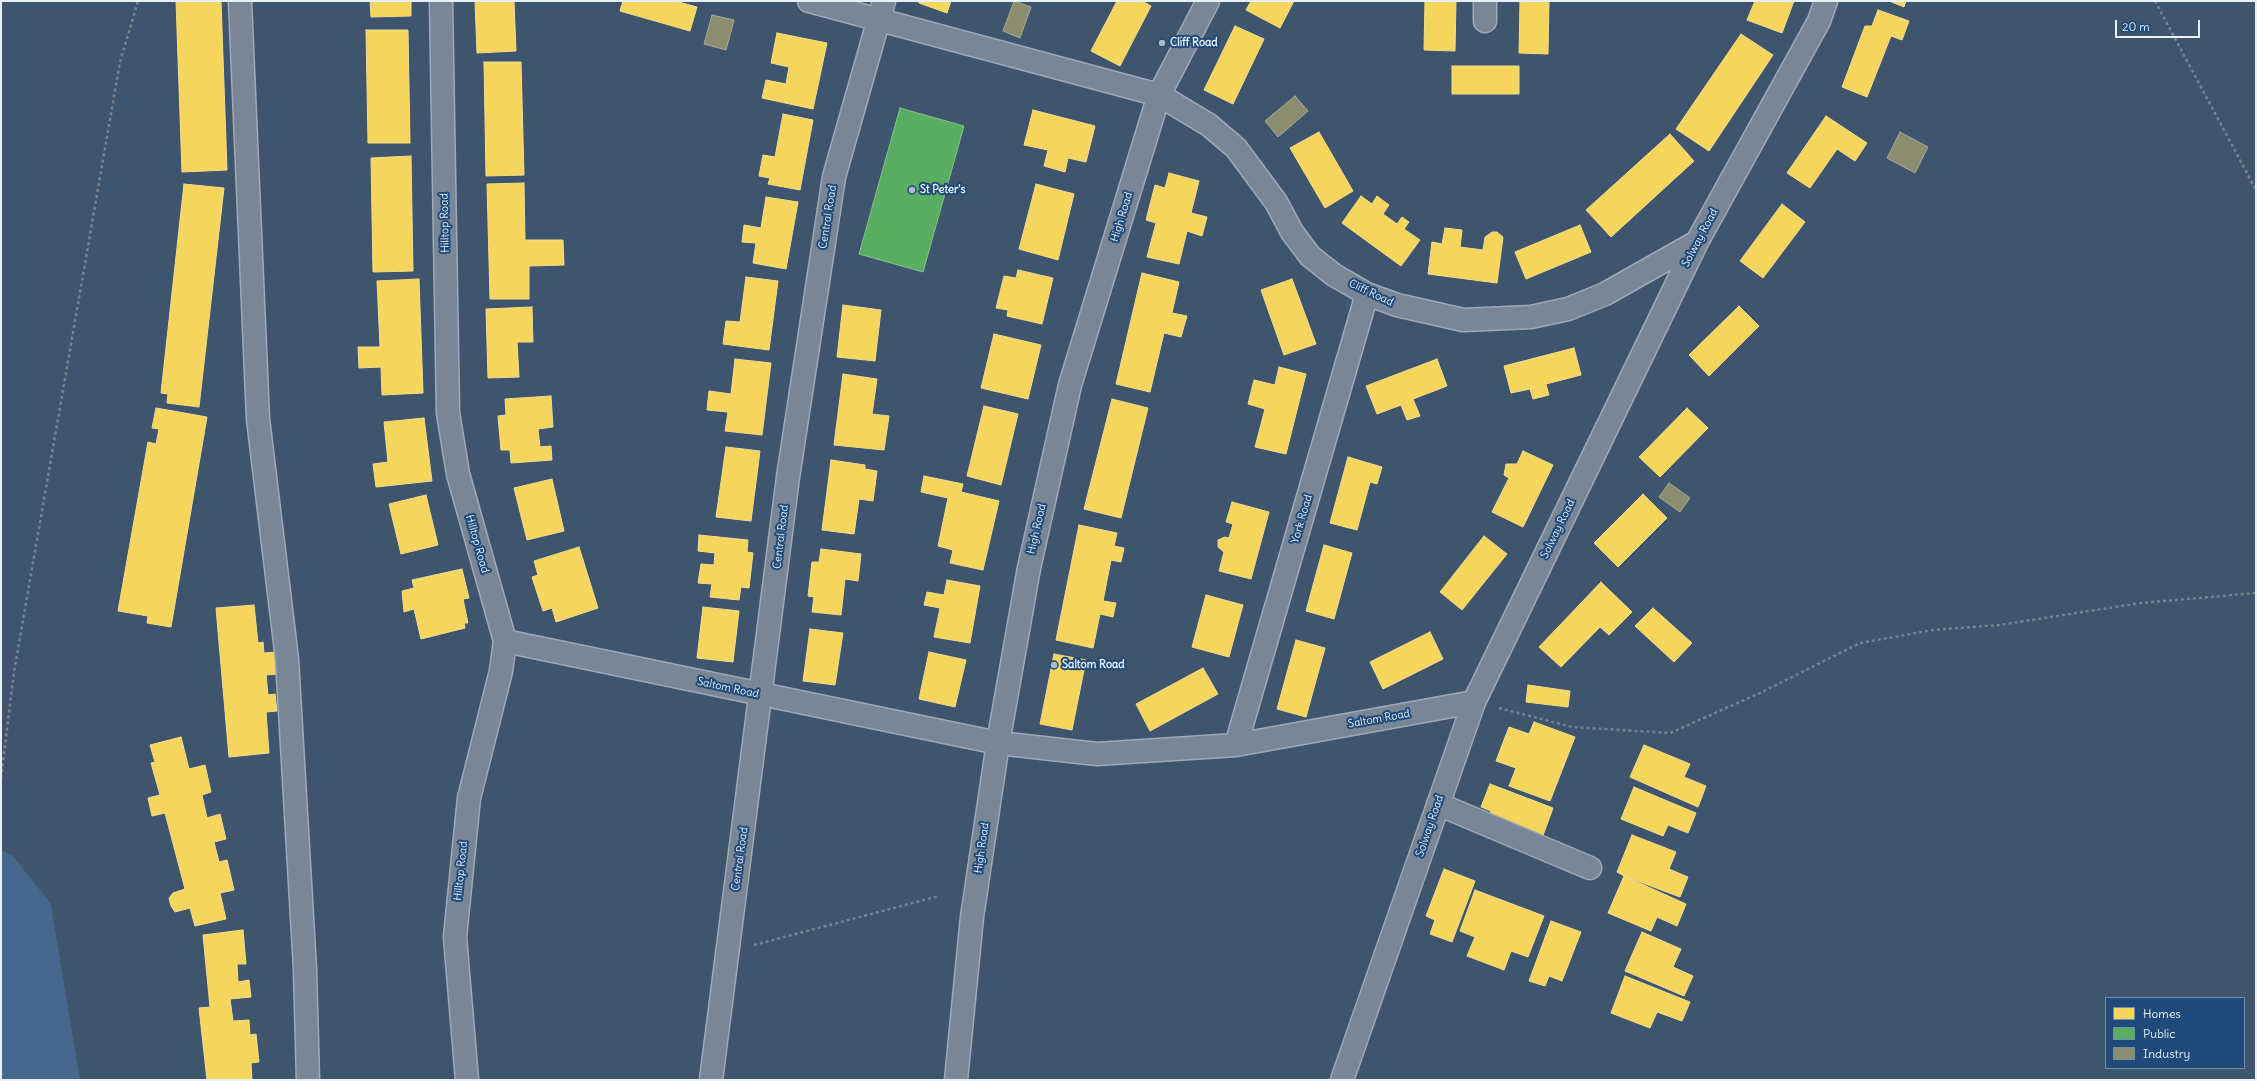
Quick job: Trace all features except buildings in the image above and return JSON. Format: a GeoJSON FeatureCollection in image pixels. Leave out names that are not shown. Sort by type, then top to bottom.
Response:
{"type":"FeatureCollection","features":[{"type":"Feature","properties":{"kind":"street"},"geometry":{"type":"LineString","coordinates":[[240,1],[258,420],[286,659],[304,961],[308,1080]]}},
{"type":"Feature","properties":{"kind":"street","name":"Hilltop Road"},"geometry":{"type":"LineString","coordinates":[[441,1],[448,413],[458,474],[505,641],[501,671],[469,798],[456,922],[456,945],[467,1080]]}},
{"type":"Feature","properties":{"kind":"street","name":"Cliff Road"},"geometry":{"type":"LineString","coordinates":[[809,1],[881,10],[1159,94],[1209,125],[1236,148],[1276,202],[1292,232],[1310,256],[1334,275],[1367,294],[1397,305],[1463,320],[1532,317],[1568,309],[1605,294],[1697,242]]}},
{"type":"Feature","properties":{"kind":"street","name":"High Road"},"geometry":{"type":"LineString","coordinates":[[956,1080],[972,917],[998,743],[1029,568],[1070,385],[1159,94],[1208,1]]}},
{"type":"Feature","properties":{"kind":"street","name":"Solway Road"},"geometry":{"type":"LineString","coordinates":[[1342,1080],[1474,702],[1697,242],[1819,21],[1826,1]]}},
{"type":"Feature","properties":{"kind":"street","name":"Central Road"},"geometry":{"type":"LineString","coordinates":[[711,1080],[762,695],[788,477],[834,176],[881,10]]}},
{"type":"Feature","properties":{"kind":"street","name":"York Road"},"geometry":{"type":"LineString","coordinates":[[1236,744],[1367,294]]}},
{"type":"Feature","properties":{"kind":"street","name":"Saltom Road"},"geometry":{"type":"LineString","coordinates":[[505,641],[998,743],[1097,754],[1236,744],[1474,702]]}},
{"type":"Feature","properties":{"kind":"street"},"geometry":{"type":"LineString","coordinates":[[1438,804],[1590,868]]}},
{"type":"Feature","properties":{"kind":"path"},"geometry":{"type":"LineString","coordinates":[[1,778],[14,672],[120,62],[138,1]]}},
{"type":"Feature","properties":{"kind":"path"},"geometry":{"type":"LineString","coordinates":[[2155,1],[2256,190]]}},
{"type":"Feature","properties":{"kind":"path"},"geometry":{"type":"LineString","coordinates":[[1474,702],[1572,727],[1670,733],[1760,694],[1860,643],[1933,630],[1999,625],[2141,602],[2256,593]]}},
{"type":"Feature","properties":{"kind":"path"},"geometry":{"type":"LineString","coordinates":[[753,945],[939,896]]}},
{"type":"Feature","properties":{"kind":"shaded area"},"geometry":{"type":"Polygon","coordinates":[[[1,850],[12,855],[51,904],[80,1080],[1,1080],[1,850]]]}},
{"type":"Feature","properties":{"kind":"place","name":"Cliff Road"},"geometry":{"type":"Point","coordinates":[1162,43]}},
{"type":"Feature","properties":{"kind":"place","name":"St Peter's"},"geometry":{"type":"Point","coordinates":[912,190]}},
{"type":"Feature","properties":{"kind":"place","name":"Saltom Road"},"geometry":{"type":"Point","coordinates":[1054,665]}}]}
